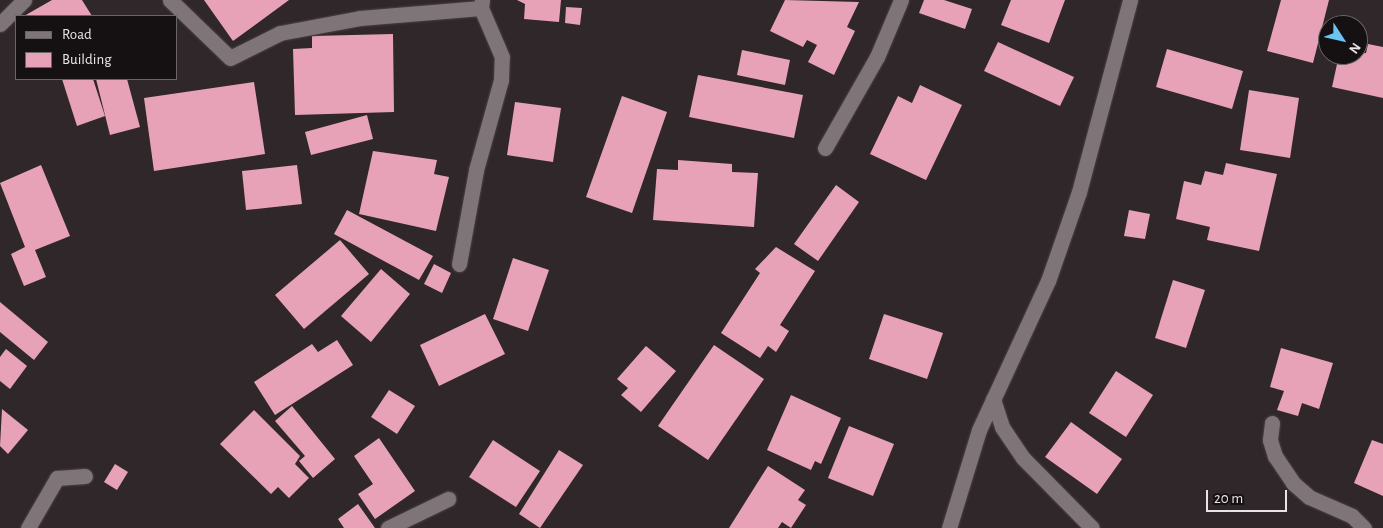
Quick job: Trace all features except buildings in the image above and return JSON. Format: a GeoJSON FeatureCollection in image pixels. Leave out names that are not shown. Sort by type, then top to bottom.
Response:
{"type":"FeatureCollection","features":[{"type":"Feature","properties":{"kind":"street"},"geometry":{"type":"LineString","coordinates":[[0,24],[24,0]]}},
{"type":"Feature","properties":{"kind":"street"},"geometry":{"type":"LineString","coordinates":[[170,0],[230,58],[280,33],[360,18],[482,4],[502,57],[501,80],[476,170],[459,264]]}},
{"type":"Feature","properties":{"kind":"street"},"geometry":{"type":"LineString","coordinates":[[825,148],[878,57],[901,0]]}},
{"type":"Feature","properties":{"kind":"street"},"geometry":{"type":"LineString","coordinates":[[949,528],[960,483],[993,399],[1048,281],[1076,201],[1130,0]]}},
{"type":"Feature","properties":{"kind":"street"},"geometry":{"type":"LineString","coordinates":[[993,399],[1002,427],[1023,458],[1092,528]]}},
{"type":"Feature","properties":{"kind":"street"},"geometry":{"type":"LineString","coordinates":[[1272,423],[1270,440],[1275,456],[1293,482],[1309,497],[1352,516],[1364,528]]}},
{"type":"Feature","properties":{"kind":"street"},"geometry":{"type":"LineString","coordinates":[[28,528],[57,478],[85,476]]}},
{"type":"Feature","properties":{"kind":"street"},"geometry":{"type":"LineString","coordinates":[[388,528],[448,499]]}}]}
